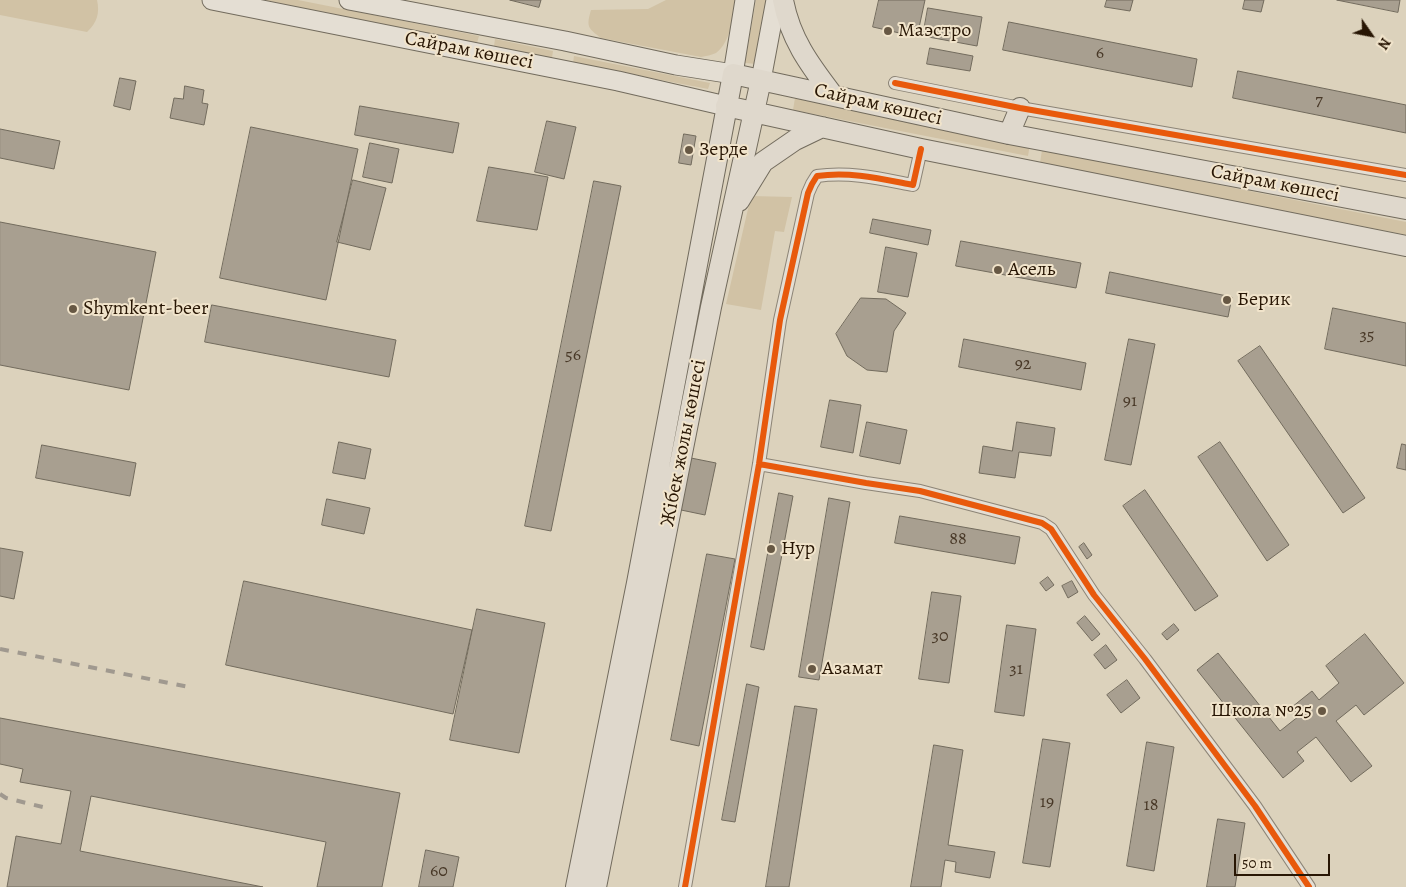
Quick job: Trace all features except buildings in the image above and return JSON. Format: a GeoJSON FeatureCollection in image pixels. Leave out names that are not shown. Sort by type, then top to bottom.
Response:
{"type":"FeatureCollection","features":[{"type":"Feature","properties":{"kind":"main road","name":"Сайрам көшесі"},"geometry":{"type":"LineString","coordinates":[[212,0],[560,69],[921,149],[1406,246]]}},
{"type":"Feature","properties":{"kind":"main road","name":"Сайрам көшесі"},"geometry":{"type":"LineString","coordinates":[[349,0],[832,94],[1009,134],[1406,209]]}},
{"type":"Feature","properties":{"kind":"main road","name":"Жібек жолы көшесі"},"geometry":{"type":"LineString","coordinates":[[576,887],[639,574],[733,74],[745,0]]}},
{"type":"Feature","properties":{"kind":"main road","name":"Жібек жолы көшесі"},"geometry":{"type":"LineString","coordinates":[[596,887],[709,317],[761,80],[776,0]]}},
{"type":"Feature","properties":{"kind":"main road"},"geometry":{"type":"LineString","coordinates":[[783,0],[797,42],[806,59],[832,94]]}},
{"type":"Feature","properties":{"kind":"main road"},"geometry":{"type":"LineString","coordinates":[[560,69],[564,42]]}},
{"type":"Feature","properties":{"kind":"main road"},"geometry":{"type":"LineString","coordinates":[[1009,134],[1020,108]]}},
{"type":"Feature","properties":{"kind":"main road"},"geometry":{"type":"LineString","coordinates":[[731,214],[763,162],[795,140],[822,127]]}},
{"type":"Feature","properties":{"kind":"main road"},"geometry":{"type":"LineString","coordinates":[[1033,171],[1040,139]]}},
{"type":"Feature","properties":{"kind":"street"},"geometry":{"type":"LineString","coordinates":[[895,83],[1020,108],[1406,175]]}},
{"type":"Feature","properties":{"kind":"street"},"geometry":{"type":"LineString","coordinates":[[685,887],[759,464],[780,320],[798,235],[812,184],[818,176],[830,174],[864,176],[913,186],[921,149]]}},
{"type":"Feature","properties":{"kind":"street"},"geometry":{"type":"LineString","coordinates":[[759,464],[866,483],[920,490],[1042,522],[1051,529],[1094,595],[1145,659],[1255,806],[1309,887]]}},
{"type":"Feature","properties":{"kind":"shaded area"},"geometry":{"type":"Polygon","coordinates":[[[0,0],[97,0],[98,13],[93,25],[87,32],[0,15],[0,0]]]}},
{"type":"Feature","properties":{"kind":"shaded area"},"geometry":{"type":"Polygon","coordinates":[[[264,0],[298,0],[479,36],[477,43],[264,0]]]}},
{"type":"Feature","properties":{"kind":"shaded area"},"geometry":{"type":"Polygon","coordinates":[[[666,0],[737,0],[731,28],[721,48],[714,54],[701,57],[601,38],[589,27],[591,10],[648,9],[666,0]]]}},
{"type":"Feature","properties":{"kind":"shaded area"},"geometry":{"type":"Polygon","coordinates":[[[756,0],[767,0],[756,64],[745,63],[756,0]]]}},
{"type":"Feature","properties":{"kind":"shaded area"},"geometry":{"type":"Polygon","coordinates":[[[495,39],[553,51],[552,58],[494,46],[495,39]]]}},
{"type":"Feature","properties":{"kind":"shaded area"},"geometry":{"type":"Polygon","coordinates":[[[574,56],[710,83],[708,89],[573,63],[574,56]]]}},
{"type":"Feature","properties":{"kind":"shaded area"},"geometry":{"type":"Polygon","coordinates":[[[795,98],[1030,144],[1028,156],[793,110],[795,98]]]}},
{"type":"Feature","properties":{"kind":"shaded area"},"geometry":{"type":"Polygon","coordinates":[[[1042,150],[1406,222],[1406,235],[1040,163],[1042,150]]]}},
{"type":"Feature","properties":{"kind":"shaded area"},"geometry":{"type":"Polygon","coordinates":[[[751,196],[792,197],[784,232],[775,231],[761,310],[726,304],[751,196]]]}},
{"type":"Feature","properties":{"kind":"railway"},"geometry":{"type":"LineString","coordinates":[[0,649],[189,687]]}},
{"type":"Feature","properties":{"kind":"railway"},"geometry":{"type":"LineString","coordinates":[[0,794],[6,798],[51,809]]}},
{"type":"Feature","properties":{"kind":"cycle path"},"geometry":{"type":"LineString","coordinates":[[895,83],[1020,108],[1406,175]]}},
{"type":"Feature","properties":{"kind":"cycle path"},"geometry":{"type":"LineString","coordinates":[[685,887],[759,464],[780,320],[808,193],[817,176],[842,174],[866,176],[913,185],[921,149]]}},
{"type":"Feature","properties":{"kind":"cycle path"},"geometry":{"type":"LineString","coordinates":[[759,464],[920,491],[1042,523],[1051,529],[1094,595],[1145,659],[1255,806],[1309,887]]}},
{"type":"Feature","properties":{"kind":"place","name":"Маэстро"},"geometry":{"type":"Point","coordinates":[888,31]}},
{"type":"Feature","properties":{"kind":"place","name":"Зерде"},"geometry":{"type":"Point","coordinates":[689,150]}},
{"type":"Feature","properties":{"kind":"place","name":"Асель"},"geometry":{"type":"Point","coordinates":[998,270]}},
{"type":"Feature","properties":{"kind":"place","name":"Берик"},"geometry":{"type":"Point","coordinates":[1227,300]}},
{"type":"Feature","properties":{"kind":"place","name":"Shymkent-beer"},"geometry":{"type":"Point","coordinates":[73,309]}},
{"type":"Feature","properties":{"kind":"place","name":"Нур"},"geometry":{"type":"Point","coordinates":[771,549]}},
{"type":"Feature","properties":{"kind":"place","name":"Азамат"},"geometry":{"type":"Point","coordinates":[812,669]}},
{"type":"Feature","properties":{"kind":"place","name":"Школа №25"},"geometry":{"type":"Point","coordinates":[1322,711]}}]}
